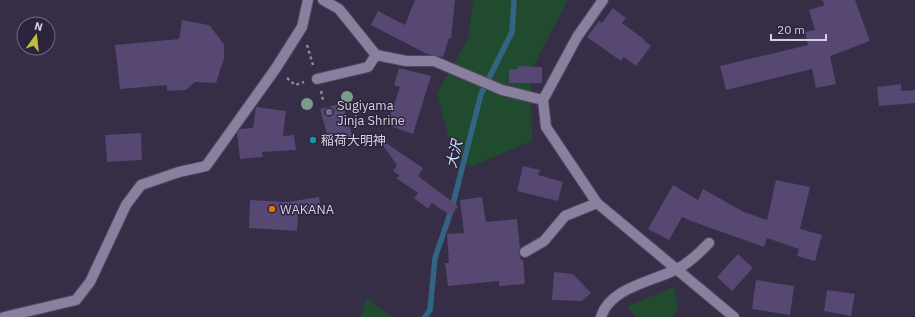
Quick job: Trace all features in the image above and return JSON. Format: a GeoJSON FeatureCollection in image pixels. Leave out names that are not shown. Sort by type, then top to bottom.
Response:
{"type":"FeatureCollection","features":[{"type":"Feature","properties":{"kind":"street"},"geometry":{"type":"LineString","coordinates":[[4,317],[76,300],[90,282],[126,205],[140,185],[179,172],[206,166],[276,68],[302,27],[308,0]]}},
{"type":"Feature","properties":{"kind":"street"},"geometry":{"type":"LineString","coordinates":[[323,0],[339,9],[376,55],[406,61],[434,61],[502,90],[543,100]]}},
{"type":"Feature","properties":{"kind":"street"},"geometry":{"type":"LineString","coordinates":[[603,0],[577,37],[543,100],[546,127],[597,203],[734,317]]}},
{"type":"Feature","properties":{"kind":"street"},"geometry":{"type":"LineString","coordinates":[[317,79],[368,67],[376,55]]}},
{"type":"Feature","properties":{"kind":"street"},"geometry":{"type":"LineString","coordinates":[[525,252],[544,241],[565,216],[597,203]]}},
{"type":"Feature","properties":{"kind":"street"},"geometry":{"type":"LineString","coordinates":[[601,317],[604,309],[617,295],[676,270],[693,259],[709,243]]}},
{"type":"Feature","properties":{"kind":"path"},"geometry":{"type":"LineString","coordinates":[[302,27],[323,100]]}},
{"type":"Feature","properties":{"kind":"path"},"geometry":{"type":"LineString","coordinates":[[276,68],[295,85],[317,79]]}},
{"type":"Feature","properties":{"kind":"green space"},"geometry":{"type":"Polygon","coordinates":[[[473,0],[568,0],[531,71],[532,141],[470,167],[451,147],[437,93],[468,39],[473,0]]]}},
{"type":"Feature","properties":{"kind":"green space"},"geometry":{"type":"Polygon","coordinates":[[[674,287],[678,307],[673,317],[636,317],[627,306],[674,287]]]}},
{"type":"Feature","properties":{"kind":"green space"},"geometry":{"type":"Polygon","coordinates":[[[366,298],[392,317],[361,317],[366,298]]]}},
{"type":"Feature","properties":{"kind":"building"},"geometry":{"type":"Polygon","coordinates":[[[415,0],[455,0],[451,39],[449,38],[443,57],[427,54],[371,25],[378,11],[405,25],[415,0]]]}},
{"type":"Feature","properties":{"kind":"building"},"geometry":{"type":"Polygon","coordinates":[[[822,0],[855,0],[870,41],[830,56],[836,84],[816,88],[812,69],[726,90],[720,66],[808,45],[805,32],[815,30],[809,10],[825,5],[822,0]]]}},
{"type":"Feature","properties":{"kind":"building"},"geometry":{"type":"Polygon","coordinates":[[[613,8],[626,18],[622,23],[651,46],[636,66],[624,57],[621,61],[587,37],[599,21],[602,23],[613,8]]]}},
{"type":"Feature","properties":{"kind":"building"},"geometry":{"type":"Polygon","coordinates":[[[182,20],[209,25],[224,44],[224,58],[216,83],[195,82],[186,90],[167,91],[167,85],[120,89],[115,45],[179,39],[182,20]]]}},
{"type":"Feature","properties":{"kind":"building"},"geometry":{"type":"Polygon","coordinates":[[[518,66],[542,67],[542,83],[509,83],[509,69],[518,69],[518,66]]]}},
{"type":"Feature","properties":{"kind":"building"},"geometry":{"type":"Polygon","coordinates":[[[399,68],[431,76],[413,134],[387,125],[400,87],[394,85],[399,68]]]}},
{"type":"Feature","properties":{"kind":"building"},"geometry":{"type":"Polygon","coordinates":[[[901,84],[901,91],[915,90],[915,103],[879,106],[877,87],[901,84]]]}},
{"type":"Feature","properties":{"kind":"building"},"geometry":{"type":"Polygon","coordinates":[[[342,103],[353,138],[330,145],[320,109],[342,103]]]}},
{"type":"Feature","properties":{"kind":"building"},"geometry":{"type":"Polygon","coordinates":[[[256,107],[286,111],[283,136],[294,135],[296,150],[262,152],[263,157],[240,159],[237,133],[240,129],[253,128],[256,107]]]}},
{"type":"Feature","properties":{"kind":"building"},"geometry":{"type":"Polygon","coordinates":[[[141,133],[142,160],[107,162],[105,135],[141,133]]]}},
{"type":"Feature","properties":{"kind":"building"},"geometry":{"type":"Polygon","coordinates":[[[380,139],[423,168],[418,176],[458,206],[451,216],[432,203],[428,209],[414,198],[418,193],[396,178],[400,176],[393,171],[397,165],[379,140],[380,139]]]}},
{"type":"Feature","properties":{"kind":"building"},"geometry":{"type":"Polygon","coordinates":[[[523,166],[540,170],[538,175],[563,182],[558,201],[517,191],[523,166]]]}},
{"type":"Feature","properties":{"kind":"building"},"geometry":{"type":"Polygon","coordinates":[[[776,180],[810,187],[800,229],[822,235],[815,261],[797,256],[799,249],[767,238],[764,247],[682,217],[669,240],[648,229],[673,185],[698,200],[703,189],[744,212],[767,220],[776,180]]]}},
{"type":"Feature","properties":{"kind":"building"},"geometry":{"type":"Polygon","coordinates":[[[319,197],[321,211],[298,215],[297,231],[249,228],[250,200],[287,202],[319,197]]]}},
{"type":"Feature","properties":{"kind":"building"},"geometry":{"type":"Polygon","coordinates":[[[482,197],[486,222],[517,219],[520,248],[519,252],[521,260],[523,260],[525,284],[499,286],[499,281],[448,286],[445,263],[449,263],[447,234],[464,233],[460,200],[482,197]]]}},
{"type":"Feature","properties":{"kind":"building"},"geometry":{"type":"Polygon","coordinates":[[[738,254],[753,268],[732,291],[717,277],[738,254]]]}},
{"type":"Feature","properties":{"kind":"building"},"geometry":{"type":"Polygon","coordinates":[[[554,272],[573,274],[591,293],[582,301],[552,300],[554,272]]]}},
{"type":"Feature","properties":{"kind":"building"},"geometry":{"type":"Polygon","coordinates":[[[756,280],[794,286],[790,315],[752,309],[756,280]]]}},
{"type":"Feature","properties":{"kind":"building"},"geometry":{"type":"Polygon","coordinates":[[[827,290],[855,294],[851,316],[824,311],[827,290]]]}},
{"type":"Feature","properties":{"kind":"waterway","name":"大沢"},"geometry":{"type":"LineString","coordinates":[[425,317],[430,310],[435,258],[452,208],[481,94],[512,32],[514,0]]}},
{"type":"Feature","properties":{"kind":"place","name":"Sugiyama Jinja Shrine"},"geometry":{"type":"Point","coordinates":[329,112]}},
{"type":"Feature","properties":{"kind":"place","name":"稲荷大明神"},"geometry":{"type":"Point","coordinates":[313,140]}},
{"type":"Feature","properties":{"kind":"place","name":"WAKANA"},"geometry":{"type":"Point","coordinates":[272,209]}}]}
